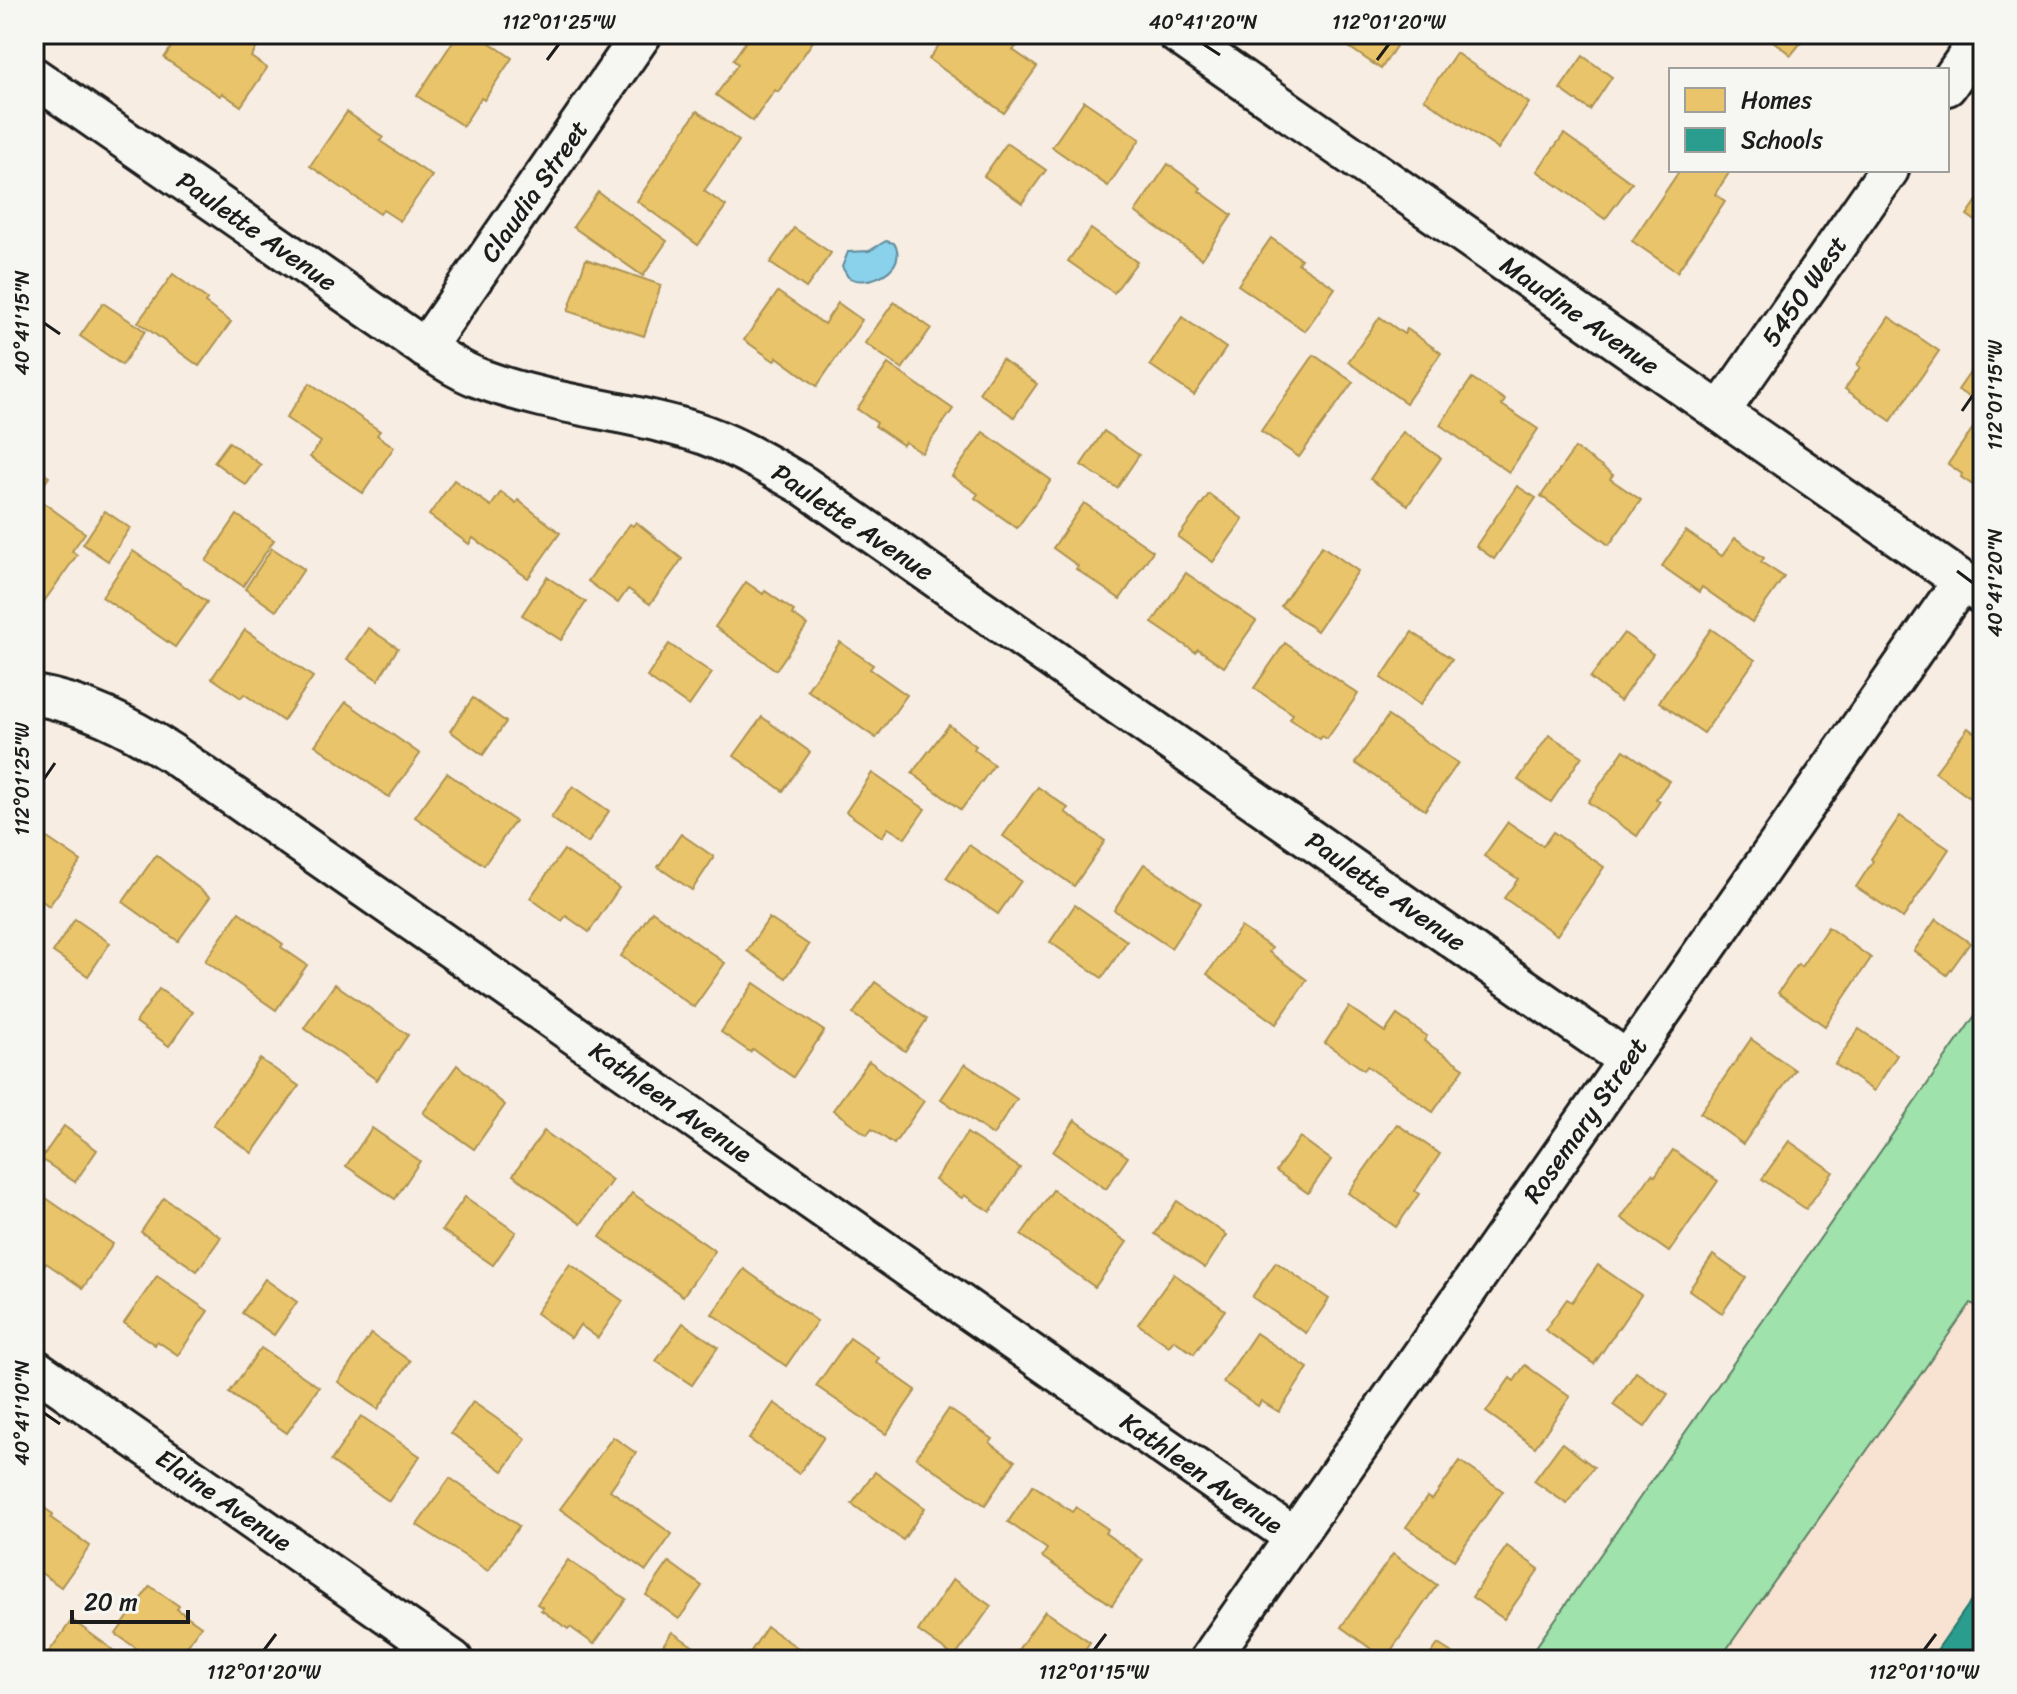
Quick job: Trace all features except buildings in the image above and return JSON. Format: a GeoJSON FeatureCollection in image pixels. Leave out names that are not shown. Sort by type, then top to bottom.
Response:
{"type":"FeatureCollection","features":[{"type":"Feature","properties":{"kind":"street","name":"Claudia Street"},"geometry":{"type":"LineString","coordinates":[[425,348],[642,34]]}},
{"type":"Feature","properties":{"kind":"street","name":"Maudine Avenue"},"geometry":{"type":"LineString","coordinates":[[1177,34],[1972,588]]}},
{"type":"Feature","properties":{"kind":"street"},"geometry":{"type":"LineString","coordinates":[[1949,83],[1980,43]]}},
{"type":"Feature","properties":{"kind":"street","name":"Paulette Avenue"},"geometry":{"type":"LineString","coordinates":[[34,77],[425,348],[463,371],[502,386],[693,431],[749,455],[803,485],[1627,1060]]}},
{"type":"Feature","properties":{"kind":"street","name":"5450 West"},"geometry":{"type":"LineString","coordinates":[[1720,412],[1888,172]]}},
{"type":"Feature","properties":{"kind":"street","name":"Rosemary Street"},"geometry":{"type":"LineString","coordinates":[[1209,1660],[1627,1060],[1972,588]]}},
{"type":"Feature","properties":{"kind":"street","name":"Kathleen Avenue"},"geometry":{"type":"LineString","coordinates":[[34,695],[90,709],[171,753],[1294,1537]]}},
{"type":"Feature","properties":{"kind":"street","name":"Elaine Avenue"},"geometry":{"type":"LineString","coordinates":[[34,1368],[453,1660]]}},
{"type":"Feature","properties":{"kind":"shaded area"},"geometry":{"type":"Polygon","coordinates":[[[1983,1004],[1983,1660],[1527,1660],[1983,1004]]]}},
{"type":"Feature","properties":{"kind":"green space"},"geometry":{"type":"Polygon","coordinates":[[[1983,1004],[1983,1310],[1971,1303],[1719,1660],[1527,1660],[1983,1004]]]}},
{"type":"Feature","properties":{"kind":"water"},"geometry":{"type":"Polygon","coordinates":[[[886,241],[894,243],[897,252],[892,268],[876,278],[856,280],[848,277],[842,267],[848,252],[869,251],[886,241]]]}}]}
